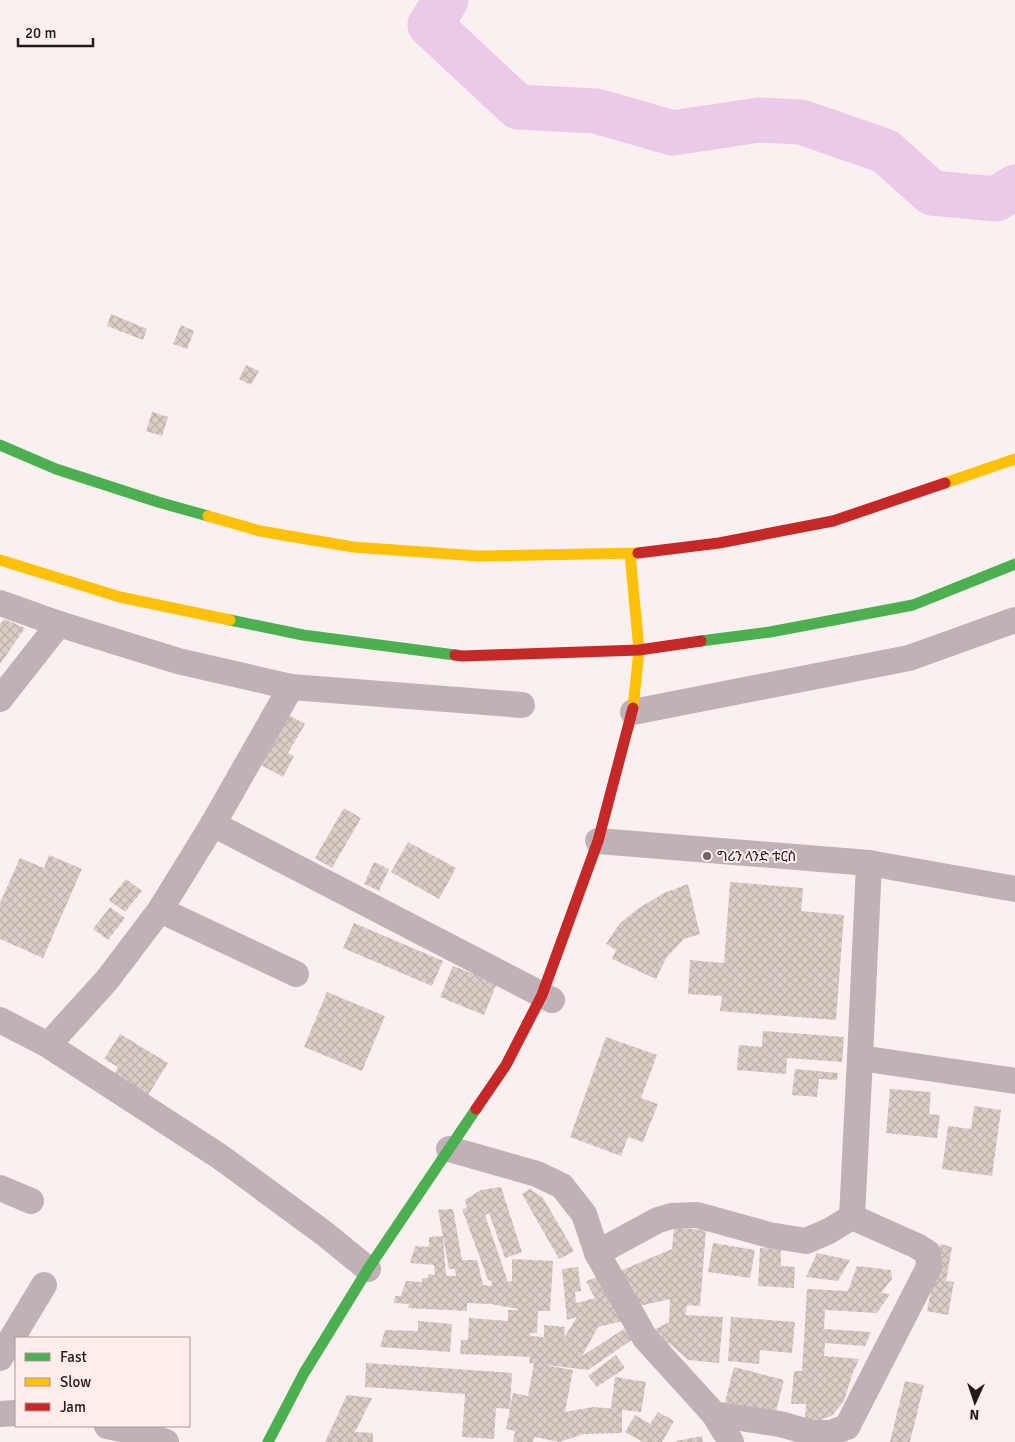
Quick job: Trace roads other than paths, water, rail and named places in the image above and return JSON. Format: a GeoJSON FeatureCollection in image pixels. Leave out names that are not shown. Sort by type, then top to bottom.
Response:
{"type":"FeatureCollection","features":[{"type":"Feature","properties":{"kind":"main road"},"geometry":{"type":"LineString","coordinates":[[0,445],[56,470],[260,531],[353,547],[478,556],[630,554],[719,543],[833,520],[1015,459]]}},
{"type":"Feature","properties":{"kind":"main road"},"geometry":{"type":"LineString","coordinates":[[268,1442],[304,1373],[368,1269],[506,1065],[547,998],[598,841],[633,712],[639,650],[630,554]]}},
{"type":"Feature","properties":{"kind":"main road"},"geometry":{"type":"LineString","coordinates":[[0,560],[120,597],[303,635],[462,656],[639,650],[770,632],[913,605],[1015,564]]}},
{"type":"Feature","properties":{"kind":"street"},"geometry":{"type":"LineString","coordinates":[[0,604],[178,661],[291,687],[522,705]]}},
{"type":"Feature","properties":{"kind":"street"},"geometry":{"type":"LineString","coordinates":[[633,712],[909,658],[1015,620]]}},
{"type":"Feature","properties":{"kind":"street"},"geometry":{"type":"LineString","coordinates":[[0,699],[59,624]]}},
{"type":"Feature","properties":{"kind":"street"},"geometry":{"type":"LineString","coordinates":[[48,1044],[107,980],[160,910],[213,824],[291,687]]}},
{"type":"Feature","properties":{"kind":"street"},"geometry":{"type":"LineString","coordinates":[[213,824],[547,998]]}},
{"type":"Feature","properties":{"kind":"street"},"geometry":{"type":"LineString","coordinates":[[598,841],[869,863],[1015,889]]}},
{"type":"Feature","properties":{"kind":"street"},"geometry":{"type":"LineString","coordinates":[[852,1217],[869,863]]}},
{"type":"Feature","properties":{"kind":"street"},"geometry":{"type":"LineString","coordinates":[[160,910],[296,974]]}},
{"type":"Feature","properties":{"kind":"street"},"geometry":{"type":"LineString","coordinates":[[0,1020],[48,1044],[219,1156],[325,1234],[368,1269]]}},
{"type":"Feature","properties":{"kind":"street"},"geometry":{"type":"LineString","coordinates":[[860,1058],[1015,1082]]}},
{"type":"Feature","properties":{"kind":"street"},"geometry":{"type":"LineString","coordinates":[[450,1149],[538,1174],[562,1186],[584,1214],[597,1252],[645,1338],[714,1414],[731,1442]]}},
{"type":"Feature","properties":{"kind":"street"},"geometry":{"type":"LineString","coordinates":[[0,1188],[31,1201]]}},
{"type":"Feature","properties":{"kind":"street"},"geometry":{"type":"LineString","coordinates":[[597,1252],[658,1220],[672,1216],[697,1215],[769,1235],[806,1241],[829,1231],[852,1217]]}},
{"type":"Feature","properties":{"kind":"street"},"geometry":{"type":"LineString","coordinates":[[714,1414],[780,1424],[803,1437],[831,1433],[847,1427],[930,1267],[928,1253],[852,1217]]}},
{"type":"Feature","properties":{"kind":"street"},"geometry":{"type":"LineString","coordinates":[[0,1358],[44,1285]]}},
{"type":"Feature","properties":{"kind":"street"},"geometry":{"type":"LineString","coordinates":[[0,1414],[15,1413]]}},
{"type":"Feature","properties":{"kind":"street"},"geometry":{"type":"LineString","coordinates":[[112,1427],[166,1442]]}},
{"type":"Feature","properties":{"kind":"waterway"},"geometry":{"type":"LineString","coordinates":[[446,0],[430,25],[518,107],[596,111],[673,133],[759,120],[801,122],[885,151],[932,193],[996,199],[1015,187]]}},
{"type":"Feature","properties":{"kind":"place","name":"ግሪን ላንድ ቱርስ"},"geometry":{"type":"Point","coordinates":[707,856]}}]}
